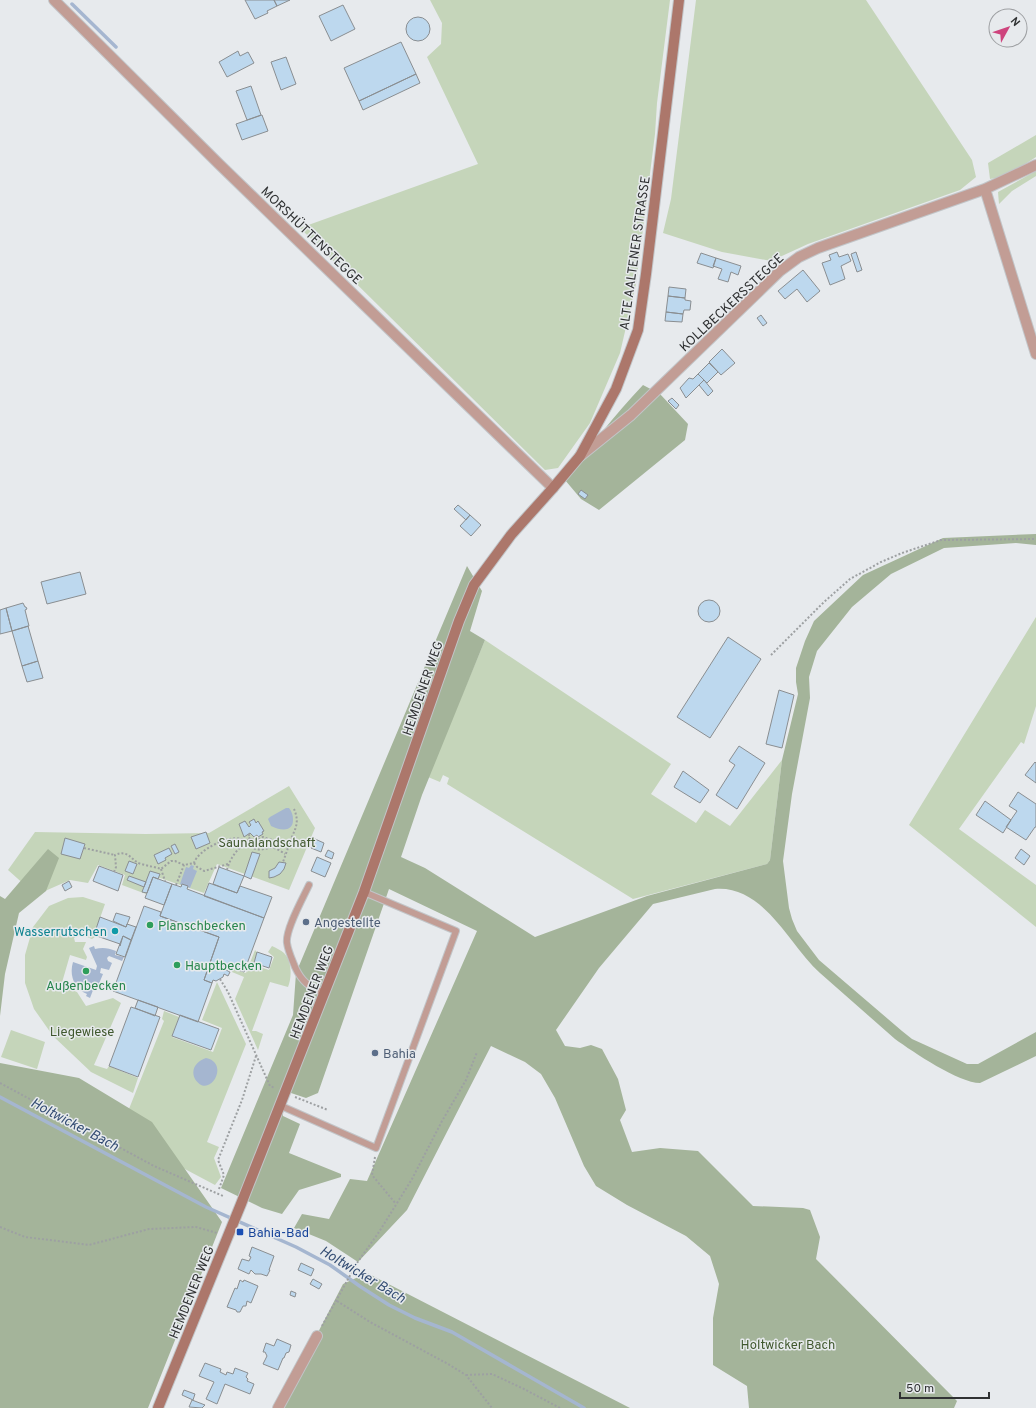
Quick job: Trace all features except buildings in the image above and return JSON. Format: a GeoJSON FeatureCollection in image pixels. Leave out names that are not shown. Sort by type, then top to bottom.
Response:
{"type":"FeatureCollection","features":[{"type":"Feature","properties":{"kind":"street","name":"MORSHÜTTENSTEGGE"},"geometry":{"type":"LineString","coordinates":[[54,0],[219,164],[553,488]]}},
{"type":"Feature","properties":{"kind":"street","name":"ALTE AALTENER STRASSE"},"geometry":{"type":"LineString","coordinates":[[553,488],[580,456],[616,389],[638,330],[679,0]]}},
{"type":"Feature","properties":{"kind":"street","name":"KOLLBECKERSSTEGGE"},"geometry":{"type":"LineString","coordinates":[[580,456],[631,415],[780,271],[799,257],[818,248],[985,189],[1036,165]]}},
{"type":"Feature","properties":{"kind":"street"},"geometry":{"type":"LineString","coordinates":[[985,189],[1036,354]]}},
{"type":"Feature","properties":{"kind":"street","name":"HEMDENER WEG"},"geometry":{"type":"LineString","coordinates":[[158,1408],[241,1204],[364,892],[459,621],[474,584],[511,535],[553,488]]}},
{"type":"Feature","properties":{"kind":"street"},"geometry":{"type":"LineString","coordinates":[[278,1408],[317,1336]]}},
{"type":"Feature","properties":{"kind":"lane"},"geometry":{"type":"LineString","coordinates":[[309,885],[288,930],[286,942],[297,971],[305,983],[313,989],[324,993]]}},
{"type":"Feature","properties":{"kind":"lane"},"geometry":{"type":"LineString","coordinates":[[279,1105],[376,1148],[456,931],[364,892]]}},
{"type":"Feature","properties":{"kind":"path"},"geometry":{"type":"LineString","coordinates":[[771,655],[824,602],[850,579],[902,552],[942,540],[1036,539]]}},
{"type":"Feature","properties":{"kind":"path"},"geometry":{"type":"LineString","coordinates":[[283,862],[291,838],[296,831],[298,820],[294,809]]}},
{"type":"Feature","properties":{"kind":"path"},"geometry":{"type":"LineString","coordinates":[[250,834],[248,836],[250,839]]}},
{"type":"Feature","properties":{"kind":"path"},"geometry":{"type":"LineString","coordinates":[[227,870],[233,856],[250,839],[257,840],[263,837],[284,842],[289,845]]}},
{"type":"Feature","properties":{"kind":"path"},"geometry":{"type":"LineString","coordinates":[[194,863],[196,858],[208,848],[230,839],[240,839],[257,850],[274,848],[285,854]]}},
{"type":"Feature","properties":{"kind":"path"},"geometry":{"type":"LineString","coordinates":[[84,848],[115,855],[121,853],[127,854],[139,864],[161,869]]}},
{"type":"Feature","properties":{"kind":"path"},"geometry":{"type":"LineString","coordinates":[[114,872],[116,867],[115,855]]}},
{"type":"Feature","properties":{"kind":"path"},"geometry":{"type":"LineString","coordinates":[[161,869],[171,861],[184,864],[194,863]]}},
{"type":"Feature","properties":{"kind":"path"},"geometry":{"type":"LineString","coordinates":[[194,863],[197,867],[204,871],[229,864]]}},
{"type":"Feature","properties":{"kind":"path"},"geometry":{"type":"LineString","coordinates":[[176,885],[184,864]]}},
{"type":"Feature","properties":{"kind":"path"},"geometry":{"type":"LineString","coordinates":[[161,869],[165,881]]}},
{"type":"Feature","properties":{"kind":"path"},"geometry":{"type":"LineString","coordinates":[[220,979],[228,992],[270,1086],[328,1110]]}},
{"type":"Feature","properties":{"kind":"path"},"geometry":{"type":"LineString","coordinates":[[317,1336],[357,1263],[379,1232],[412,1179],[442,1121],[466,1080],[477,1052]]}},
{"type":"Feature","properties":{"kind":"path"},"geometry":{"type":"LineString","coordinates":[[219,1189],[224,1175],[218,1160],[242,1100],[256,1055]]}},
{"type":"Feature","properties":{"kind":"path"},"geometry":{"type":"LineString","coordinates":[[0,1083],[154,1166],[223,1196]]}},
{"type":"Feature","properties":{"kind":"path"},"geometry":{"type":"LineString","coordinates":[[376,1148],[372,1175],[396,1204]]}},
{"type":"Feature","properties":{"kind":"path"},"geometry":{"type":"LineString","coordinates":[[0,1226],[25,1237],[89,1245],[149,1229],[196,1227],[228,1235]]}},
{"type":"Feature","properties":{"kind":"path"},"geometry":{"type":"LineString","coordinates":[[337,1301],[370,1322],[466,1375],[492,1408]]}},
{"type":"Feature","properties":{"kind":"path"},"geometry":{"type":"LineString","coordinates":[[466,1375],[492,1374],[560,1408]]}},
{"type":"Feature","properties":{"kind":"green space"},"geometry":{"type":"Polygon","coordinates":[[[430,0],[670,0],[636,284],[620,353],[590,423],[558,468],[545,470],[300,228],[478,164],[427,57],[441,44],[442,23],[430,0]]]}},
{"type":"Feature","properties":{"kind":"green space"},"geometry":{"type":"Polygon","coordinates":[[[696,0],[866,0],[972,160],[976,177],[960,190],[808,244],[771,261],[722,252],[663,233],[671,199],[696,0]]]}},
{"type":"Feature","properties":{"kind":"green space"},"geometry":{"type":"Polygon","coordinates":[[[1036,135],[1036,157],[1007,176],[990,179],[988,163],[1036,135]]]}},
{"type":"Feature","properties":{"kind":"green space"},"geometry":{"type":"Polygon","coordinates":[[[1036,171],[1036,176],[1012,191],[999,204],[998,192],[1036,171]]]}},
{"type":"Feature","properties":{"kind":"green space"},"geometry":{"type":"Polygon","coordinates":[[[643,385],[660,394],[688,424],[685,440],[599,510],[581,499],[565,480],[602,431],[643,385]]]}},
{"type":"Feature","properties":{"kind":"green space"},"geometry":{"type":"Polygon","coordinates":[[[1036,534],[1036,545],[1016,543],[944,548],[891,574],[852,607],[817,651],[809,677],[810,698],[792,794],[783,861],[789,908],[797,931],[819,960],[912,1039],[967,1064],[978,1064],[1036,1032],[1036,1056],[980,1083],[971,1082],[949,1073],[924,1059],[895,1039],[820,973],[762,906],[748,896],[732,890],[715,889],[653,904],[599,968],[556,1030],[565,1046],[580,1048],[591,1045],[602,1049],[618,1079],[626,1110],[620,1120],[632,1152],[660,1148],[698,1151],[753,1206],[803,1208],[810,1210],[820,1237],[816,1259],[957,1401],[954,1408],[749,1408],[747,1386],[713,1365],[713,1318],[719,1284],[710,1256],[686,1236],[627,1205],[596,1186],[584,1166],[555,1098],[541,1074],[525,1062],[491,1046],[407,1210],[358,1262],[326,1241],[294,1228],[302,1214],[329,1219],[350,1179],[367,1181],[477,931],[389,889],[318,1093],[306,1098],[291,1093],[283,1110],[283,1116],[300,1124],[289,1153],[341,1174],[341,1177],[299,1190],[282,1214],[262,1208],[221,1188],[293,1015],[296,973],[467,566],[482,591],[470,631],[485,640],[422,795],[401,857],[425,868],[535,937],[647,896],[767,864],[770,860],[782,760],[798,694],[796,668],[805,641],[814,621],[863,575],[943,538],[1036,534]]]}},
{"type":"Feature","properties":{"kind":"green space"},"geometry":{"type":"Polygon","coordinates":[[[1036,617],[1036,706],[1024,744],[1021,742],[959,829],[1036,885],[1036,927],[909,825],[1036,617]]]}},
{"type":"Feature","properties":{"kind":"green space"},"geometry":{"type":"Polygon","coordinates":[[[485,640],[671,764],[651,794],[696,823],[705,810],[730,826],[782,760],[770,860],[767,864],[633,899],[447,784],[449,778],[443,775],[440,782],[428,777],[485,640]]]}},
{"type":"Feature","properties":{"kind":"green space","name":"Saunalandschaft"},"geometry":{"type":"Polygon","coordinates":[[[289,786],[315,828],[289,890],[217,864],[204,893],[154,876],[146,894],[122,885],[125,875],[98,865],[88,883],[70,880],[36,895],[8,870],[35,832],[146,834],[209,833],[289,786]]]}},
{"type":"Feature","properties":{"kind":"green space"},"geometry":{"type":"Polygon","coordinates":[[[48,849],[59,858],[46,891],[19,913],[5,974],[0,1016],[0,896],[5,899],[48,849]]]}},
{"type":"Feature","properties":{"kind":"green space","name":"Liegewiese"},"geometry":{"type":"Polygon","coordinates":[[[83,897],[105,904],[94,935],[96,936],[92,939],[80,934],[74,938],[75,942],[86,942],[83,949],[87,957],[86,960],[70,955],[61,986],[77,992],[86,1006],[113,998],[121,1003],[94,1065],[107,1069],[109,1066],[138,1078],[133,1093],[91,1072],[53,1036],[34,1009],[25,983],[25,955],[33,927],[49,906],[68,898],[83,897]]]}},
{"type":"Feature","properties":{"kind":"green space"},"geometry":{"type":"Polygon","coordinates":[[[272,946],[287,956],[290,965],[290,979],[288,987],[270,982],[252,1031],[263,1034],[258,1050],[235,999],[244,977],[232,972],[233,969],[246,973],[255,950],[257,952],[254,965],[269,970],[274,957],[268,952],[272,946]]]}},
{"type":"Feature","properties":{"kind":"green space"},"geometry":{"type":"Polygon","coordinates":[[[217,982],[246,1044],[207,1142],[219,1147],[214,1158],[221,1177],[215,1185],[119,1134],[164,1021],[162,1019],[164,1011],[179,1017],[172,1037],[213,1052],[222,1028],[202,1020],[217,982]]]}},
{"type":"Feature","properties":{"kind":"green space"},"geometry":{"type":"Polygon","coordinates":[[[11,1030],[45,1042],[37,1069],[1,1057],[11,1030]]]}},
{"type":"Feature","properties":{"kind":"green space"},"geometry":{"type":"Polygon","coordinates":[[[0,1063],[79,1078],[152,1122],[222,1222],[148,1408],[0,1408],[0,1063]]]}},
{"type":"Feature","properties":{"kind":"green space"},"geometry":{"type":"Polygon","coordinates":[[[367,1273],[630,1408],[279,1408],[343,1284],[367,1273]]]}},
{"type":"Feature","properties":{"kind":"water"},"geometry":{"type":"Polygon","coordinates":[[[286,808],[289,808],[293,815],[291,827],[288,829],[278,829],[271,826],[268,819],[286,808]]]}},
{"type":"Feature","properties":{"kind":"water"},"geometry":{"type":"Polygon","coordinates":[[[191,865],[194,866],[193,869],[197,871],[190,888],[180,884],[186,867],[189,868],[191,865]]]}},
{"type":"Feature","properties":{"kind":"water","name":"Außenbecken"},"geometry":{"type":"Polygon","coordinates":[[[94,946],[95,949],[106,948],[116,951],[115,955],[124,957],[122,961],[109,956],[107,958],[108,961],[112,963],[109,970],[101,968],[100,973],[103,974],[98,986],[95,985],[90,998],[86,996],[87,994],[76,985],[72,977],[72,967],[73,962],[96,970],[97,966],[89,948],[94,946]]]}},
{"type":"Feature","properties":{"kind":"water"},"geometry":{"type":"Polygon","coordinates":[[[206,1058],[213,1061],[217,1066],[217,1073],[215,1079],[206,1086],[201,1085],[195,1079],[193,1072],[197,1063],[206,1058]]]}},
{"type":"Feature","properties":{"kind":"waterway"},"geometry":{"type":"LineString","coordinates":[[72,4],[116,47]]}},
{"type":"Feature","properties":{"kind":"waterway","name":"Holtwicker Bach"},"geometry":{"type":"LineString","coordinates":[[0,1097],[206,1207],[296,1247],[330,1265],[389,1305],[415,1318],[452,1332],[584,1408]]}},
{"type":"Feature","properties":{"kind":"place","name":"Angestellte"},"geometry":{"type":"Point","coordinates":[306,922]}},
{"type":"Feature","properties":{"kind":"place","name":"Planschbecken"},"geometry":{"type":"Point","coordinates":[150,925]}},
{"type":"Feature","properties":{"kind":"place","name":"Wasserrutschen"},"geometry":{"type":"Point","coordinates":[115,931]}},
{"type":"Feature","properties":{"kind":"place","name":"Hauptbecken"},"geometry":{"type":"Point","coordinates":[177,965]}},
{"type":"Feature","properties":{"kind":"place","name":"Außenbecken"},"geometry":{"type":"Point","coordinates":[86,971]}},
{"type":"Feature","properties":{"kind":"place","name":"Bahia"},"geometry":{"type":"Point","coordinates":[375,1053]}},
{"type":"Feature","properties":{"kind":"place","name":"Bahia-Bad"},"geometry":{"type":"Point","coordinates":[240,1232]}}]}
